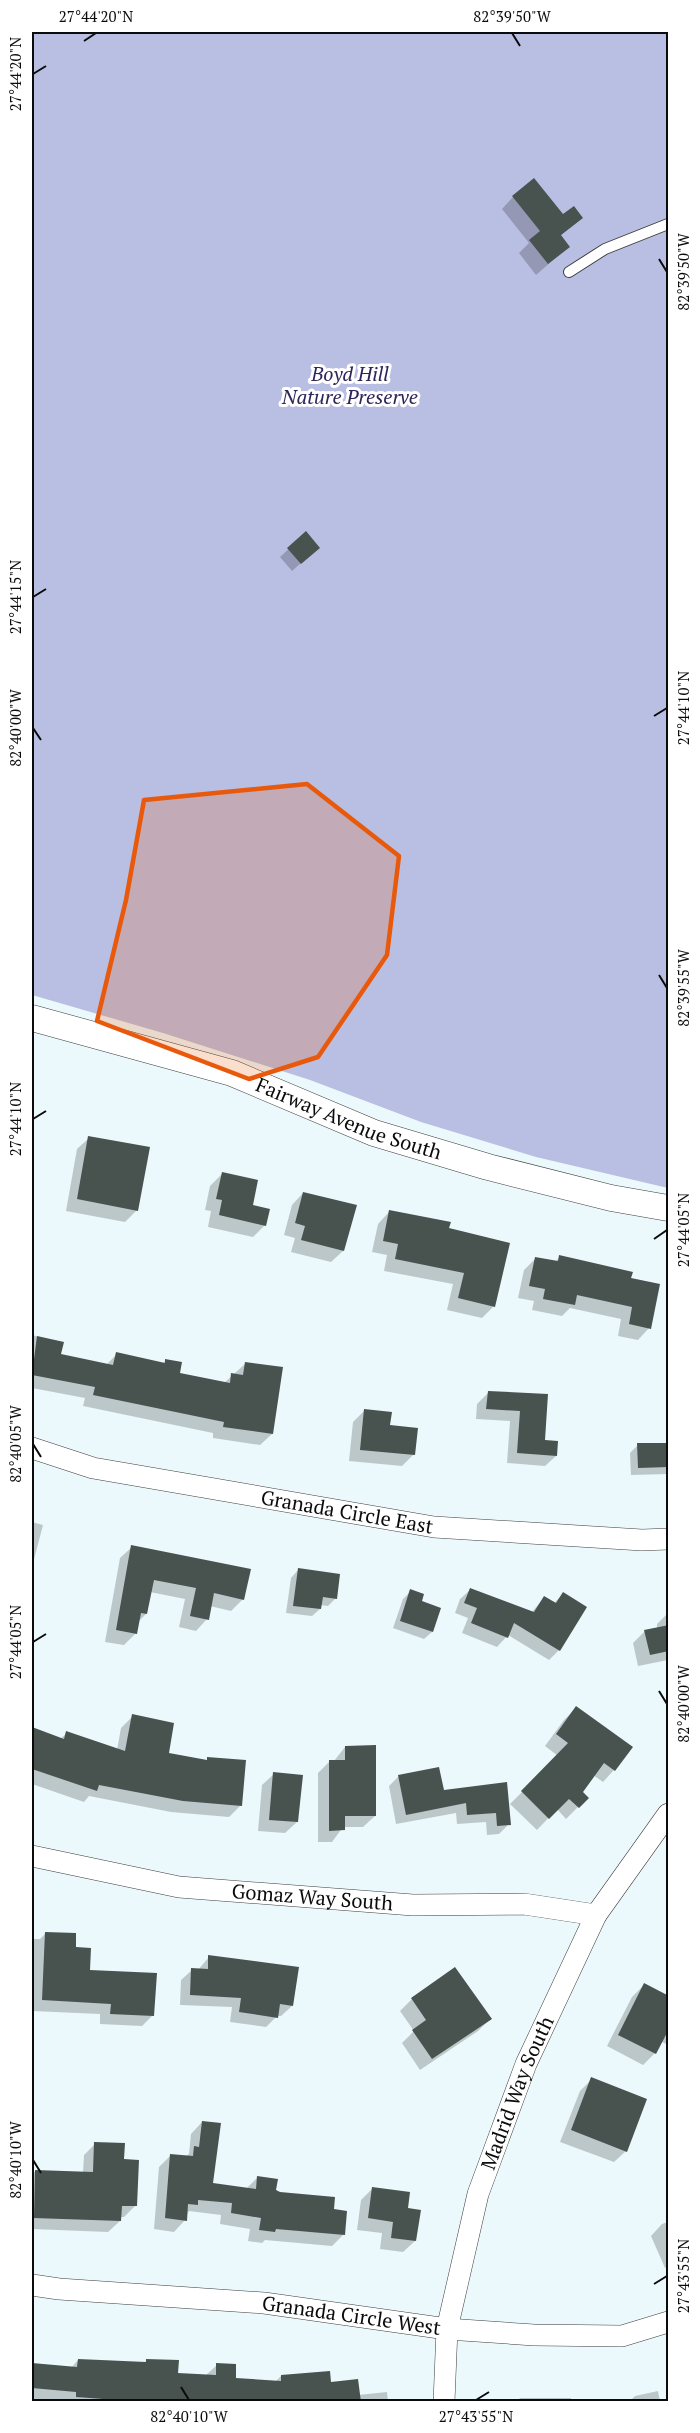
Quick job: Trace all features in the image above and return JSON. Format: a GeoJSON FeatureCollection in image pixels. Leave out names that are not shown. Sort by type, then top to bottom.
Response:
{"type":"FeatureCollection","features":[{"type":"Feature","properties":{"kind":"street","name":"Fairway Avenue South"},"geometry":{"type":"LineString","coordinates":[[32,1018],[232,1073],[375,1133],[488,1167],[611,1198],[669,1208]]}},
{"type":"Feature","properties":{"kind":"street","name":"Granada Circle East"},"geometry":{"type":"LineString","coordinates":[[32,1448],[93,1468],[434,1527],[642,1540],[669,1539]]}},
{"type":"Feature","properties":{"kind":"street","name":"Madrid Way South"},"geometry":{"type":"LineString","coordinates":[[444,2402],[447,2329],[478,2194],[526,2064],[596,1915],[669,1814]]}},
{"type":"Feature","properties":{"kind":"street","name":"Gomaz Way South"},"geometry":{"type":"LineString","coordinates":[[32,1856],[179,1887],[413,1905],[524,1904],[596,1915]]}},
{"type":"Feature","properties":{"kind":"street","name":"Granada Circle West"},"geometry":{"type":"LineString","coordinates":[[32,2285],[59,2289],[264,2302],[447,2329],[534,2335],[622,2336],[669,2322]]}},
{"type":"Feature","properties":{"kind":"lane"},"geometry":{"type":"LineString","coordinates":[[569,272],[605,249],[669,224]]}},
{"type":"Feature","properties":{"kind":"highlighted area"},"geometry":{"type":"Polygon","coordinates":[[[307,784],[399,856],[387,955],[318,1057],[249,1079],[97,1021],[126,900],[144,800],[307,784]]]}},
{"type":"Feature","properties":{"kind":"green space","name":"Boyd Hill Nature Preserve"},"geometry":{"type":"Polygon","coordinates":[[[32,32],[668,32],[668,1188],[536,1157],[421,1122],[310,1080],[163,1033],[32,995],[32,32]]]}},
{"type":"Feature","properties":{"kind":"building"},"geometry":{"type":"Polygon","coordinates":[[[534,178],[563,214],[574,206],[583,218],[561,235],[570,247],[548,264],[529,240],[540,231],[512,196],[534,178]]]}},
{"type":"Feature","properties":{"kind":"building"},"geometry":{"type":"Polygon","coordinates":[[[306,531],[320,548],[301,564],[287,548],[306,531]]]}},
{"type":"Feature","properties":{"kind":"building"},"geometry":{"type":"Polygon","coordinates":[[[88,1136],[150,1147],[138,1211],[77,1199],[88,1136]]]}},
{"type":"Feature","properties":{"kind":"building"},"geometry":{"type":"Polygon","coordinates":[[[222,1172],[258,1180],[253,1205],[270,1209],[266,1226],[219,1215],[222,1200],[216,1199],[222,1172]]]}},
{"type":"Feature","properties":{"kind":"building"},"geometry":{"type":"Polygon","coordinates":[[[303,1192],[357,1205],[344,1251],[301,1240],[305,1226],[295,1223],[303,1192]]]}},
{"type":"Feature","properties":{"kind":"building"},"geometry":{"type":"Polygon","coordinates":[[[389,1210],[451,1222],[449,1228],[510,1243],[495,1307],[458,1298],[464,1273],[395,1259],[398,1244],[383,1241],[389,1210]]]}},
{"type":"Feature","properties":{"kind":"building"},"geometry":{"type":"Polygon","coordinates":[[[559,1255],[633,1272],[631,1278],[660,1284],[651,1329],[629,1324],[632,1307],[577,1295],[575,1305],[543,1299],[545,1289],[529,1286],[535,1257],[558,1261],[559,1255]]]}},
{"type":"Feature","properties":{"kind":"building"},"geometry":{"type":"Polygon","coordinates":[[[37,1336],[64,1342],[61,1354],[113,1365],[116,1352],[165,1363],[165,1359],[182,1362],[180,1373],[230,1383],[231,1373],[243,1375],[245,1362],[283,1367],[273,1434],[223,1427],[224,1422],[93,1395],[95,1387],[32,1375],[37,1336]]]}},
{"type":"Feature","properties":{"kind":"building"},"geometry":{"type":"Polygon","coordinates":[[[488,1391],[548,1394],[545,1440],[558,1441],[557,1456],[517,1453],[520,1411],[486,1409],[488,1391]]]}},
{"type":"Feature","properties":{"kind":"building"},"geometry":{"type":"Polygon","coordinates":[[[364,1409],[392,1412],[390,1425],[418,1428],[415,1455],[360,1450],[364,1409]]]}},
{"type":"Feature","properties":{"kind":"building"},"geometry":{"type":"Polygon","coordinates":[[[637,1443],[669,1443],[669,1467],[638,1468],[637,1443]]]}},
{"type":"Feature","properties":{"kind":"building"},"geometry":{"type":"Polygon","coordinates":[[[131,1545],[251,1569],[244,1600],[214,1593],[209,1620],[190,1616],[196,1588],[154,1580],[147,1614],[141,1613],[137,1634],[116,1630],[131,1545]]]}},
{"type":"Feature","properties":{"kind":"building"},"geometry":{"type":"Polygon","coordinates":[[[298,1568],[340,1574],[337,1599],[323,1597],[321,1609],[293,1606],[298,1568]]]}},
{"type":"Feature","properties":{"kind":"building"},"geometry":{"type":"Polygon","coordinates":[[[470,1588],[534,1612],[544,1596],[556,1603],[563,1592],[587,1607],[560,1651],[514,1623],[508,1638],[471,1623],[477,1608],[464,1603],[470,1588]]]}},
{"type":"Feature","properties":{"kind":"building"},"geometry":{"type":"Polygon","coordinates":[[[410,1589],[424,1594],[422,1601],[441,1608],[433,1632],[400,1621],[410,1589]]]}},
{"type":"Feature","properties":{"kind":"building"},"geometry":{"type":"Polygon","coordinates":[[[669,1625],[669,1651],[650,1655],[644,1630],[669,1625]]]}},
{"type":"Feature","properties":{"kind":"building"},"geometry":{"type":"Polygon","coordinates":[[[576,1706],[633,1747],[615,1771],[604,1763],[583,1792],[589,1798],[579,1808],[569,1799],[549,1819],[521,1791],[568,1743],[556,1734],[576,1706]]]}},
{"type":"Feature","properties":{"kind":"building"},"geometry":{"type":"Polygon","coordinates":[[[132,1714],[174,1723],[169,1753],[207,1760],[207,1757],[246,1760],[242,1806],[183,1801],[99,1785],[97,1791],[32,1769],[32,1727],[64,1739],[66,1731],[125,1751],[132,1714]]]}},
{"type":"Feature","properties":{"kind":"building"},"geometry":{"type":"Polygon","coordinates":[[[376,1745],[376,1816],[345,1816],[345,1830],[329,1831],[329,1760],[345,1760],[345,1746],[376,1745]]]}},
{"type":"Feature","properties":{"kind":"building"},"geometry":{"type":"Polygon","coordinates":[[[439,1767],[444,1790],[507,1782],[511,1825],[497,1826],[496,1813],[467,1815],[466,1803],[406,1815],[398,1775],[439,1767]]]}},
{"type":"Feature","properties":{"kind":"building"},"geometry":{"type":"Polygon","coordinates":[[[273,1772],[303,1775],[298,1822],[269,1820],[273,1772]]]}},
{"type":"Feature","properties":{"kind":"building"},"geometry":{"type":"Polygon","coordinates":[[[45,1932],[76,1933],[76,1947],[91,1948],[90,1970],[157,1973],[154,2016],[110,2014],[111,2004],[42,2000],[45,1932]]]}},
{"type":"Feature","properties":{"kind":"building"},"geometry":{"type":"Polygon","coordinates":[[[208,1955],[299,1967],[293,2006],[280,2004],[278,2018],[239,2012],[241,1998],[190,1995],[191,1968],[208,1969],[208,1955]]]}},
{"type":"Feature","properties":{"kind":"building"},"geometry":{"type":"Polygon","coordinates":[[[455,1967],[492,2019],[432,2059],[412,2030],[426,2020],[411,1998],[455,1967]]]}},
{"type":"Feature","properties":{"kind":"building"},"geometry":{"type":"Polygon","coordinates":[[[644,1983],[669,1996],[669,2029],[656,2054],[618,2035],[644,1983]]]}},
{"type":"Feature","properties":{"kind":"building"},"geometry":{"type":"Polygon","coordinates":[[[591,2077],[647,2099],[627,2152],[571,2130],[591,2077]]]}},
{"type":"Feature","properties":{"kind":"building"},"geometry":{"type":"Polygon","coordinates":[[[202,2121],[221,2123],[213,2183],[256,2189],[257,2176],[278,2179],[276,2190],[280,2192],[335,2197],[334,2209],[347,2211],[345,2235],[276,2229],[275,2232],[259,2230],[261,2218],[231,2213],[232,2203],[198,2200],[198,2205],[188,2204],[187,2221],[165,2218],[170,2154],[193,2156],[194,2146],[199,2147],[202,2121]]]}},
{"type":"Feature","properties":{"kind":"building"},"geometry":{"type":"Polygon","coordinates":[[[94,2142],[125,2143],[124,2159],[139,2160],[137,2206],[122,2206],[121,2221],[34,2218],[35,2170],[93,2172],[94,2142]]]}},
{"type":"Feature","properties":{"kind":"building"},"geometry":{"type":"Polygon","coordinates":[[[372,2187],[410,2192],[408,2208],[421,2210],[416,2241],[391,2238],[393,2222],[368,2218],[372,2187]]]}},
{"type":"Feature","properties":{"kind":"building"},"geometry":{"type":"Polygon","coordinates":[[[78,2359],[146,2362],[146,2359],[179,2360],[178,2373],[216,2375],[216,2363],[236,2364],[236,2378],[281,2381],[281,2375],[330,2371],[331,2382],[358,2379],[361,2402],[177,2399],[177,2402],[144,2402],[76,2397],[76,2392],[32,2388],[32,2363],[77,2367],[78,2359]]]}}]}
